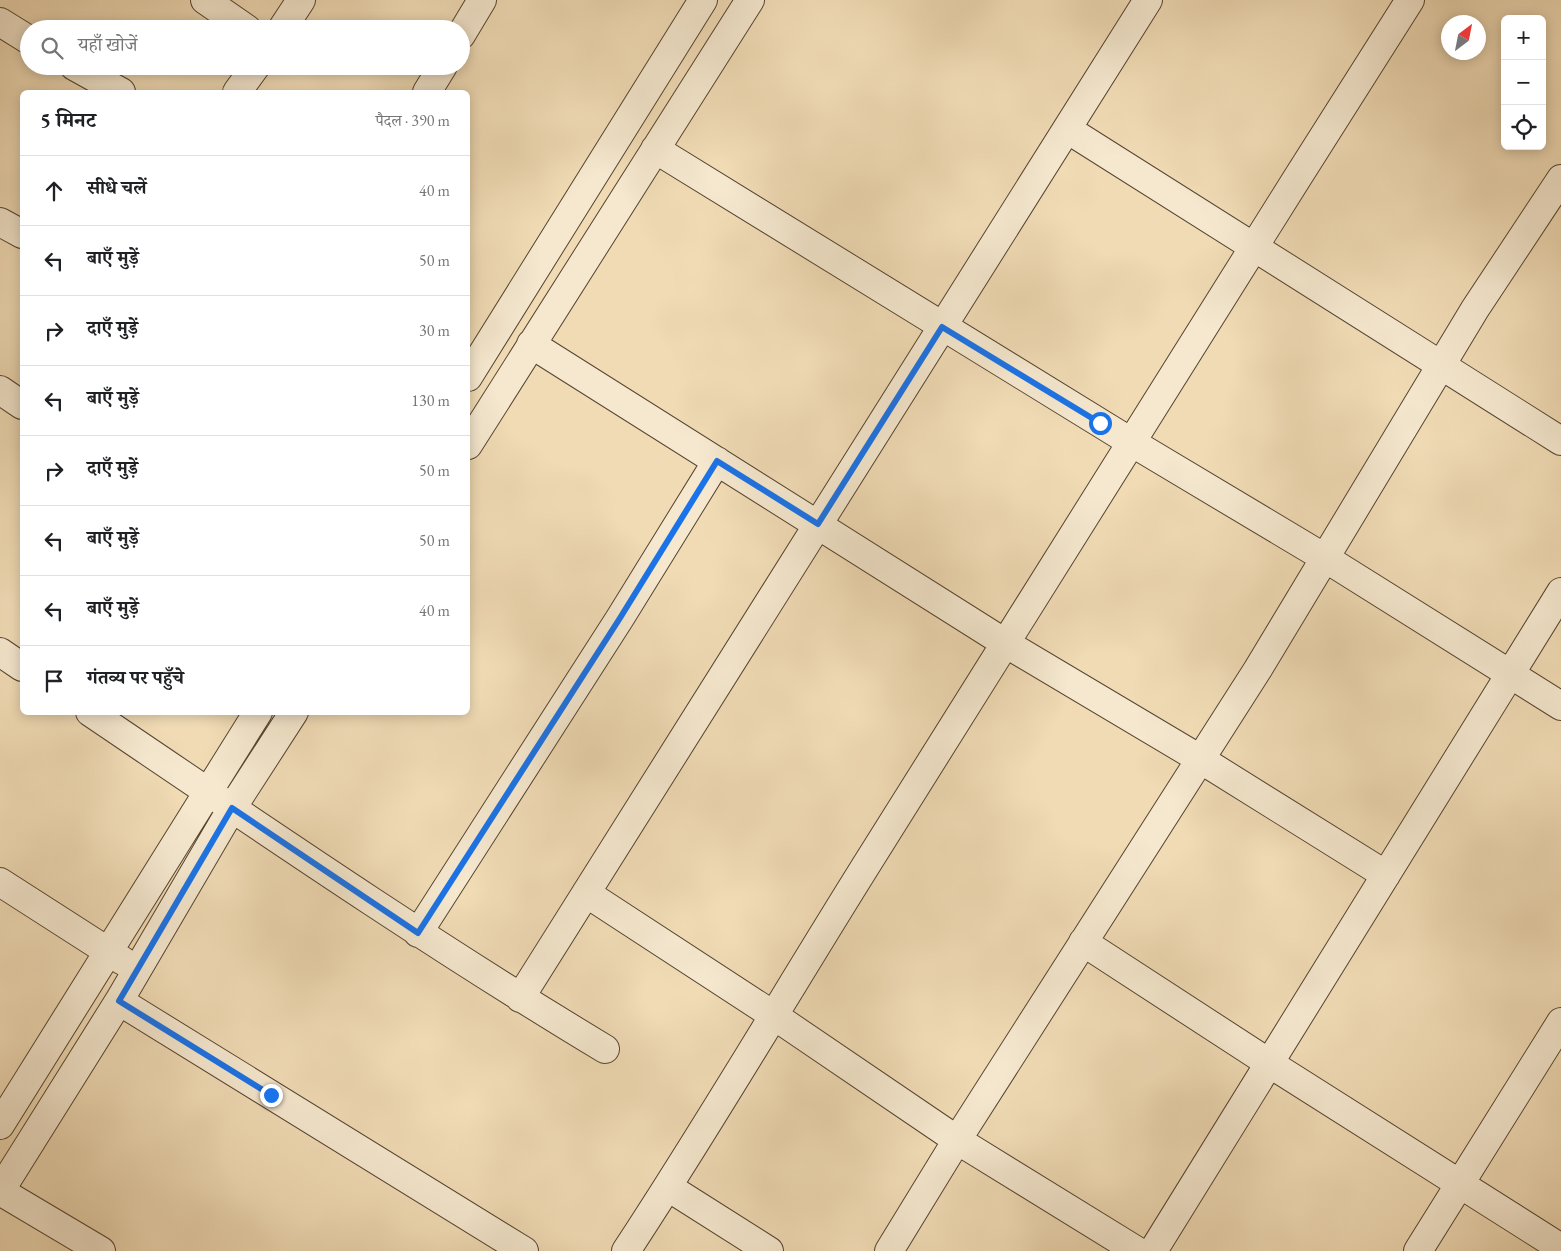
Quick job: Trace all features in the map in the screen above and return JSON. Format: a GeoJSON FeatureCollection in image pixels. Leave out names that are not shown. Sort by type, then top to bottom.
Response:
{"type":"FeatureCollection","features":[{"type":"Feature","properties":{"kind":"street"},"geometry":{"type":"LineString","coordinates":[[205,0],[234,20]]}},
{"type":"Feature","properties":{"kind":"street"},"geometry":{"type":"LineString","coordinates":[[288,20],[301,0]]}},
{"type":"Feature","properties":{"kind":"street"},"geometry":{"type":"LineString","coordinates":[[470,20],[482,0]]}},
{"type":"Feature","properties":{"kind":"street"},"geometry":{"type":"LineString","coordinates":[[470,374],[703,0]]}},
{"type":"Feature","properties":{"kind":"street"},"geometry":{"type":"LineString","coordinates":[[470,442],[750,0]]}},
{"type":"Feature","properties":{"kind":"street"},"geometry":{"type":"LineString","coordinates":[[520,998],[1148,0]]}},
{"type":"Feature","properties":{"kind":"street"},"geometry":{"type":"LineString","coordinates":[[626,1251],[668,1187],[773,1015],[1253,247],[1410,0]]}},
{"type":"Feature","properties":{"kind":"street"},"geometry":{"type":"LineString","coordinates":[[0,22],[20,34]]}},
{"type":"Feature","properties":{"kind":"street"},"geometry":{"type":"LineString","coordinates":[[90,75],[117,90]]}},
{"type":"Feature","properties":{"kind":"street"},"geometry":{"type":"LineString","coordinates":[[239,90],[250,75]]}},
{"type":"Feature","properties":{"kind":"street"},"geometry":{"type":"LineString","coordinates":[[428,90],[437,75]]}},
{"type":"Feature","properties":{"kind":"street"},"geometry":{"type":"LineString","coordinates":[[1067,129],[1561,441]]}},
{"type":"Feature","properties":{"kind":"street"},"geometry":{"type":"LineString","coordinates":[[656,149],[942,327],[1325,558],[1561,706]]}},
{"type":"Feature","properties":{"kind":"street"},"geometry":{"type":"LineString","coordinates":[[889,1251],[957,1140],[1258,668],[1441,366],[1561,179]]}},
{"type":"Feature","properties":{"kind":"street"},"geometry":{"type":"LineString","coordinates":[[0,222],[20,233]]}},
{"type":"Feature","properties":{"kind":"street"},"geometry":{"type":"LineString","coordinates":[[532,344],[1005,643],[1200,759],[1386,875]]}},
{"type":"Feature","properties":{"kind":"street"},"geometry":{"type":"LineString","coordinates":[[0,390],[20,404]]}},
{"type":"Feature","properties":{"kind":"street"},"geometry":{"type":"LineString","coordinates":[[418,933],[620,618],[717,461]]}},
{"type":"Feature","properties":{"kind":"street"},"geometry":{"type":"LineString","coordinates":[[1153,1251],[1561,592]]}},
{"type":"Feature","properties":{"kind":"street"},"geometry":{"type":"LineString","coordinates":[[0,652],[20,666]]}},
{"type":"Feature","properties":{"kind":"street"},"geometry":{"type":"LineString","coordinates":[[94,715],[418,933],[605,1049]]}},
{"type":"Feature","properties":{"kind":"street"},"geometry":{"type":"LineString","coordinates":[[0,1125],[256,715]]}},
{"type":"Feature","properties":{"kind":"street"},"geometry":{"type":"LineString","coordinates":[[101,1251],[0,1191],[119,1001],[232,808],[292,715]]}},
{"type":"Feature","properties":{"kind":"street"},"geometry":{"type":"LineString","coordinates":[[0,882],[137,970]]}},
{"type":"Feature","properties":{"kind":"street"},"geometry":{"type":"LineString","coordinates":[[586,893],[773,1015],[957,1140],[1137,1251]]}},
{"type":"Feature","properties":{"kind":"street"},"geometry":{"type":"LineString","coordinates":[[1083,942],[1269,1063],[1561,1248]]}},
{"type":"Feature","properties":{"kind":"street"},"geometry":{"type":"LineString","coordinates":[[119,1001],[524,1251]]}},
{"type":"Feature","properties":{"kind":"street"},"geometry":{"type":"LineString","coordinates":[[1418,1251],[1561,1022]]}},
{"type":"Feature","properties":{"kind":"street"},"geometry":{"type":"LineString","coordinates":[[668,1187],[769,1251]]}},
{"type":"Feature","properties":{"kind":"route"},"geometry":{"type":"LineString","coordinates":[[271,1095],[119,1001],[232,808],[418,933],[620,618],[717,461],[818,524],[942,327],[1100,423]]}}]}
